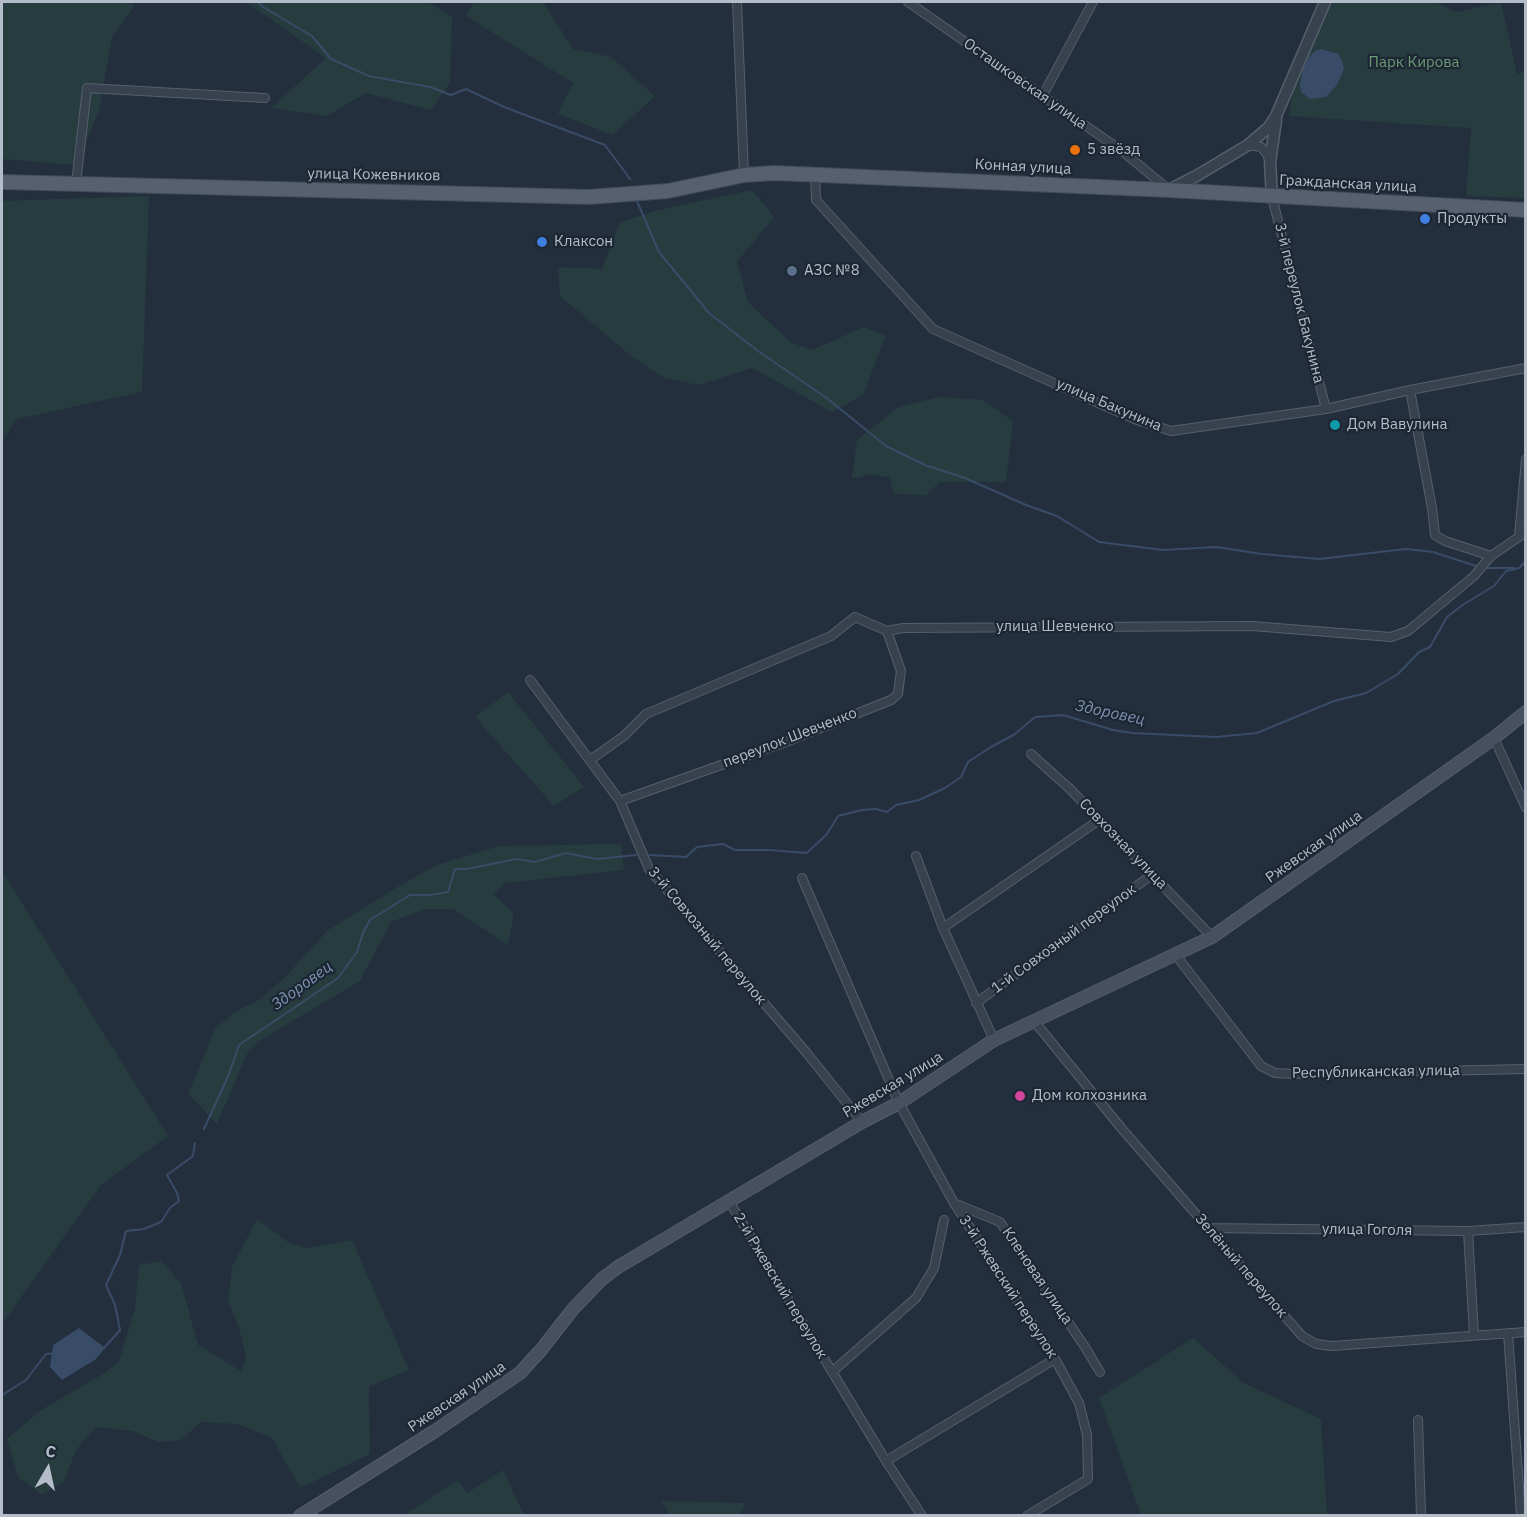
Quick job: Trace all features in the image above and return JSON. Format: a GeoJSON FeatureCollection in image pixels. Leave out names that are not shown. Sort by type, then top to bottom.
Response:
{"type":"FeatureCollection","features":[{"type":"Feature","properties":{"kind":"main road","name":"Конная улица"},"geometry":{"type":"LineString","coordinates":[[744,175],[774,173],[1169,190]]}},
{"type":"Feature","properties":{"kind":"main road","name":"улица Кожевников"},"geometry":{"type":"LineString","coordinates":[[2,182],[589,197],[668,191],[744,175]]}},
{"type":"Feature","properties":{"kind":"main road","name":"Гражданская улица"},"geometry":{"type":"LineString","coordinates":[[1169,190],[1526,210]]}},
{"type":"Feature","properties":{"kind":"main road","name":"Ржевская улица"},"geometry":{"type":"LineString","coordinates":[[300,1515],[435,1431],[520,1373],[573,1309],[602,1279],[618,1267],[862,1122],[899,1103],[994,1040],[1212,937],[1494,738],[1526,712]]}},
{"type":"Feature","properties":{"kind":"street"},"geometry":{"type":"LineString","coordinates":[[737,2],[744,175]]}},
{"type":"Feature","properties":{"kind":"street","name":"Осташковская улица"},"geometry":{"type":"LineString","coordinates":[[908,2],[1122,152],[1169,190]]}},
{"type":"Feature","properties":{"kind":"street"},"geometry":{"type":"LineString","coordinates":[[1043,96],[1093,2]]}},
{"type":"Feature","properties":{"kind":"street","name":"Конная улица"},"geometry":{"type":"LineString","coordinates":[[1169,190],[1198,176],[1264,133],[1276,116],[1325,2]]}},
{"type":"Feature","properties":{"kind":"street"},"geometry":{"type":"LineString","coordinates":[[76,184],[87,88],[265,98]]}},
{"type":"Feature","properties":{"kind":"street","name":"Конная улица"},"geometry":{"type":"LineString","coordinates":[[1272,197],[1270,162],[1276,116]]}},
{"type":"Feature","properties":{"kind":"street"},"geometry":{"type":"LineString","coordinates":[[1248,145],[1264,150],[1270,162]]}},
{"type":"Feature","properties":{"kind":"street","name":"улица Бакунина"},"geometry":{"type":"LineString","coordinates":[[815,175],[816,200],[933,329],[1134,419],[1171,431],[1326,409],[1526,368]]}},
{"type":"Feature","properties":{"kind":"street"},"geometry":{"type":"LineString","coordinates":[[1198,176],[1198,184],[1203,192]]}},
{"type":"Feature","properties":{"kind":"street","name":"3-й переулок Бакунина"},"geometry":{"type":"LineString","coordinates":[[1272,197],[1326,409]]}},
{"type":"Feature","properties":{"kind":"street"},"geometry":{"type":"LineString","coordinates":[[1410,390],[1435,535],[1445,541],[1491,556]]}},
{"type":"Feature","properties":{"kind":"street"},"geometry":{"type":"LineString","coordinates":[[1522,534],[1526,459]]}},
{"type":"Feature","properties":{"kind":"street","name":"улица Шевченко"},"geometry":{"type":"LineString","coordinates":[[887,631],[903,628],[1252,626],[1391,637],[1408,631],[1474,576],[1491,556],[1522,534]]}},
{"type":"Feature","properties":{"kind":"street"},"geometry":{"type":"LineString","coordinates":[[590,760],[624,736],[646,714],[831,636],[855,616],[887,631]]}},
{"type":"Feature","properties":{"kind":"street","name":"переулок Шевченко"},"geometry":{"type":"LineString","coordinates":[[620,801],[783,743],[891,700],[898,694],[901,671],[887,631]]}},
{"type":"Feature","properties":{"kind":"street","name":"3-й Совхозный переулок"},"geometry":{"type":"LineString","coordinates":[[530,680],[620,801],[649,869],[806,1052],[862,1122]]}},
{"type":"Feature","properties":{"kind":"street"},"geometry":{"type":"LineString","coordinates":[[1494,738],[1526,808]]}},
{"type":"Feature","properties":{"kind":"street","name":"Совхозная улица"},"geometry":{"type":"LineString","coordinates":[[1031,754],[1062,781],[1212,937]]}},
{"type":"Feature","properties":{"kind":"street"},"geometry":{"type":"LineString","coordinates":[[944,928],[1099,820]]}},
{"type":"Feature","properties":{"kind":"street"},"geometry":{"type":"LineString","coordinates":[[916,856],[944,928],[994,1040]]}},
{"type":"Feature","properties":{"kind":"street","name":"1-й Совхозный переулок"},"geometry":{"type":"LineString","coordinates":[[976,1003],[1153,874]]}},
{"type":"Feature","properties":{"kind":"street"},"geometry":{"type":"LineString","coordinates":[[802,878],[899,1103]]}},
{"type":"Feature","properties":{"kind":"street","name":"Республиканская улица"},"geometry":{"type":"LineString","coordinates":[[1175,954],[1261,1066],[1275,1073],[1526,1069]]}},
{"type":"Feature","properties":{"kind":"street","name":"Зелёный переулок"},"geometry":{"type":"LineString","coordinates":[[1034,1022],[1122,1129],[1302,1336],[1316,1344],[1353,1346],[1526,1332]]}},
{"type":"Feature","properties":{"kind":"street","name":"3-й Ржевский переулок"},"geometry":{"type":"LineString","coordinates":[[899,1103],[954,1203],[1055,1359],[1078,1402],[1087,1436],[1088,1479],[1027,1515]]}},
{"type":"Feature","properties":{"kind":"street","name":"2-й Ржевский переулок"},"geometry":{"type":"LineString","coordinates":[[729,1201],[886,1461],[922,1515]]}},
{"type":"Feature","properties":{"kind":"street","name":"Кленовая улица"},"geometry":{"type":"LineString","coordinates":[[954,1203],[1000,1222],[1100,1372]]}},
{"type":"Feature","properties":{"kind":"street","name":"2-й Ржевский переулок"},"geometry":{"type":"LineString","coordinates":[[832,1372],[916,1298],[934,1268],[944,1220]]}},
{"type":"Feature","properties":{"kind":"street","name":"улица Гоголя"},"geometry":{"type":"LineString","coordinates":[[1209,1228],[1468,1231],[1526,1227]]}},
{"type":"Feature","properties":{"kind":"street"},"geometry":{"type":"LineString","coordinates":[[1468,1231],[1474,1335]]}},
{"type":"Feature","properties":{"kind":"street"},"geometry":{"type":"LineString","coordinates":[[1508,1333],[1521,1515]]}},
{"type":"Feature","properties":{"kind":"street"},"geometry":{"type":"LineString","coordinates":[[886,1461],[1055,1359]]}},
{"type":"Feature","properties":{"kind":"street"},"geometry":{"type":"LineString","coordinates":[[1418,1420],[1421,1515]]}},
{"type":"Feature","properties":{"kind":"green space"},"geometry":{"type":"Polygon","coordinates":[[[2,2],[133,2],[134,7],[112,37],[99,110],[76,165],[2,159],[2,2]]]}},
{"type":"Feature","properties":{"kind":"green space"},"geometry":{"type":"Polygon","coordinates":[[[246,2],[428,2],[452,17],[450,83],[431,110],[366,93],[327,116],[271,108],[326,58],[246,2]]]}},
{"type":"Feature","properties":{"kind":"green space"},"geometry":{"type":"Polygon","coordinates":[[[474,2],[543,2],[573,49],[611,57],[655,96],[613,135],[558,114],[573,83],[466,16],[474,2]]]}},
{"type":"Feature","properties":{"kind":"green space","name":"Парк Кирова"},"geometry":{"type":"Polygon","coordinates":[[[1330,2],[1435,2],[1457,12],[1501,2],[1517,74],[1525,72],[1525,198],[1466,196],[1471,128],[1289,116],[1294,82],[1330,2]]]}},
{"type":"Feature","properties":{"kind":"green space"},"geometry":{"type":"Polygon","coordinates":[[[752,190],[774,217],[737,262],[748,302],[790,342],[812,350],[864,327],[886,335],[863,395],[832,412],[752,368],[699,385],[664,378],[631,356],[560,296],[558,267],[602,269],[620,222],[659,210],[752,190]]]}},
{"type":"Feature","properties":{"kind":"green space"},"geometry":{"type":"Polygon","coordinates":[[[149,196],[142,392],[17,419],[2,441],[2,201],[149,196]]]}},
{"type":"Feature","properties":{"kind":"green space"},"geometry":{"type":"Polygon","coordinates":[[[938,397],[983,400],[1013,421],[1006,482],[940,482],[926,495],[894,494],[890,478],[871,474],[852,479],[857,440],[899,407],[938,397]]]}},
{"type":"Feature","properties":{"kind":"green space"},"geometry":{"type":"Polygon","coordinates":[[[508,692],[584,787],[554,806],[475,717],[508,692]]]}},
{"type":"Feature","properties":{"kind":"green space"},"geometry":{"type":"Polygon","coordinates":[[[621,844],[624,870],[504,883],[494,895],[514,914],[508,945],[453,909],[425,909],[391,922],[360,981],[262,1039],[247,1054],[217,1124],[188,1094],[215,1029],[233,1013],[259,1000],[286,976],[328,930],[406,882],[434,866],[499,846],[621,844]]]}},
{"type":"Feature","properties":{"kind":"green space"},"geometry":{"type":"Polygon","coordinates":[[[2,871],[168,1136],[101,1185],[2,1324],[2,871]]]}},
{"type":"Feature","properties":{"kind":"green space"},"geometry":{"type":"Polygon","coordinates":[[[257,1219],[288,1242],[307,1248],[352,1240],[409,1370],[369,1387],[370,1454],[300,1488],[272,1438],[237,1424],[201,1422],[181,1440],[158,1442],[133,1431],[96,1427],[76,1450],[64,1481],[42,1495],[18,1477],[7,1439],[41,1410],[103,1374],[119,1362],[135,1308],[139,1265],[161,1261],[181,1283],[198,1345],[241,1371],[246,1357],[239,1328],[228,1300],[232,1267],[257,1219]]]}},
{"type":"Feature","properties":{"kind":"green space"},"geometry":{"type":"Polygon","coordinates":[[[1193,1338],[1244,1383],[1321,1419],[1327,1515],[1141,1515],[1099,1398],[1193,1338]]]}},
{"type":"Feature","properties":{"kind":"green space"},"geometry":{"type":"Polygon","coordinates":[[[503,1470],[524,1515],[404,1515],[458,1480],[467,1493],[503,1470]]]}},
{"type":"Feature","properties":{"kind":"green space"},"geometry":{"type":"Polygon","coordinates":[[[661,1501],[746,1503],[739,1515],[671,1516],[661,1501]]]}},
{"type":"Feature","properties":{"kind":"water"},"geometry":{"type":"Polygon","coordinates":[[[1321,49],[1338,54],[1344,69],[1337,85],[1326,97],[1310,99],[1301,92],[1303,69],[1310,56],[1321,49]]]}},
{"type":"Feature","properties":{"kind":"water"},"geometry":{"type":"Polygon","coordinates":[[[79,1328],[105,1348],[96,1359],[62,1380],[50,1367],[53,1345],[79,1328]]]}},
{"type":"Feature","properties":{"kind":"waterway"},"geometry":{"type":"LineString","coordinates":[[258,2],[312,36],[331,59],[369,76],[430,87],[451,95],[466,89],[504,107],[605,145],[630,179]]}},
{"type":"Feature","properties":{"kind":"waterway"},"geometry":{"type":"LineString","coordinates":[[637,201],[659,252],[709,313],[758,351],[828,399],[886,446],[925,465],[965,478],[1057,516],[1099,542],[1163,550],[1216,547],[1319,559],[1406,549],[1433,552],[1476,566]]}},
{"type":"Feature","properties":{"kind":"waterway","name":"Здоровец"},"geometry":{"type":"LineString","coordinates":[[650,855],[686,857],[697,847],[723,844],[735,850],[807,853],[827,834],[838,816],[862,810],[876,809],[887,812],[896,805],[919,800],[945,788],[961,777],[968,762],[1015,734],[1035,717],[1063,715],[1113,730],[1132,733],[1216,737],[1257,733],[1334,701],[1366,693],[1398,674],[1419,652],[1430,647],[1447,617],[1494,586],[1506,571],[1519,568],[1526,561]]}},
{"type":"Feature","properties":{"kind":"waterway"},"geometry":{"type":"LineString","coordinates":[[1487,568],[1514,568]]}},
{"type":"Feature","properties":{"kind":"waterway","name":"Здоровец"},"geometry":{"type":"LineString","coordinates":[[204,1129],[229,1074],[239,1045],[338,978],[357,952],[370,920],[410,895],[448,892],[455,869],[467,869],[516,859],[535,862],[566,853],[597,859],[636,855]]}},
{"type":"Feature","properties":{"kind":"waterway","name":"Здоровец"},"geometry":{"type":"LineString","coordinates":[[104,1348],[120,1330],[115,1305],[106,1285],[120,1255],[126,1231],[144,1229],[161,1222],[170,1208],[179,1201],[167,1175],[193,1156],[195,1143]]}},
{"type":"Feature","properties":{"kind":"waterway","name":"Здоровец"},"geometry":{"type":"LineString","coordinates":[[2,1395],[26,1380],[46,1354],[56,1353]]}},
{"type":"Feature","properties":{"kind":"place","name":"5 звёзд"},"geometry":{"type":"Point","coordinates":[1075,150]}},
{"type":"Feature","properties":{"kind":"place","name":"Продукты"},"geometry":{"type":"Point","coordinates":[1425,219]}},
{"type":"Feature","properties":{"kind":"place","name":"Клаксон"},"geometry":{"type":"Point","coordinates":[542,242]}},
{"type":"Feature","properties":{"kind":"place","name":"АЗС №8"},"geometry":{"type":"Point","coordinates":[792,271]}},
{"type":"Feature","properties":{"kind":"place","name":"Дом Вавулина"},"geometry":{"type":"Point","coordinates":[1335,425]}},
{"type":"Feature","properties":{"kind":"place","name":"Дом колхозника"},"geometry":{"type":"Point","coordinates":[1020,1096]}}]}
